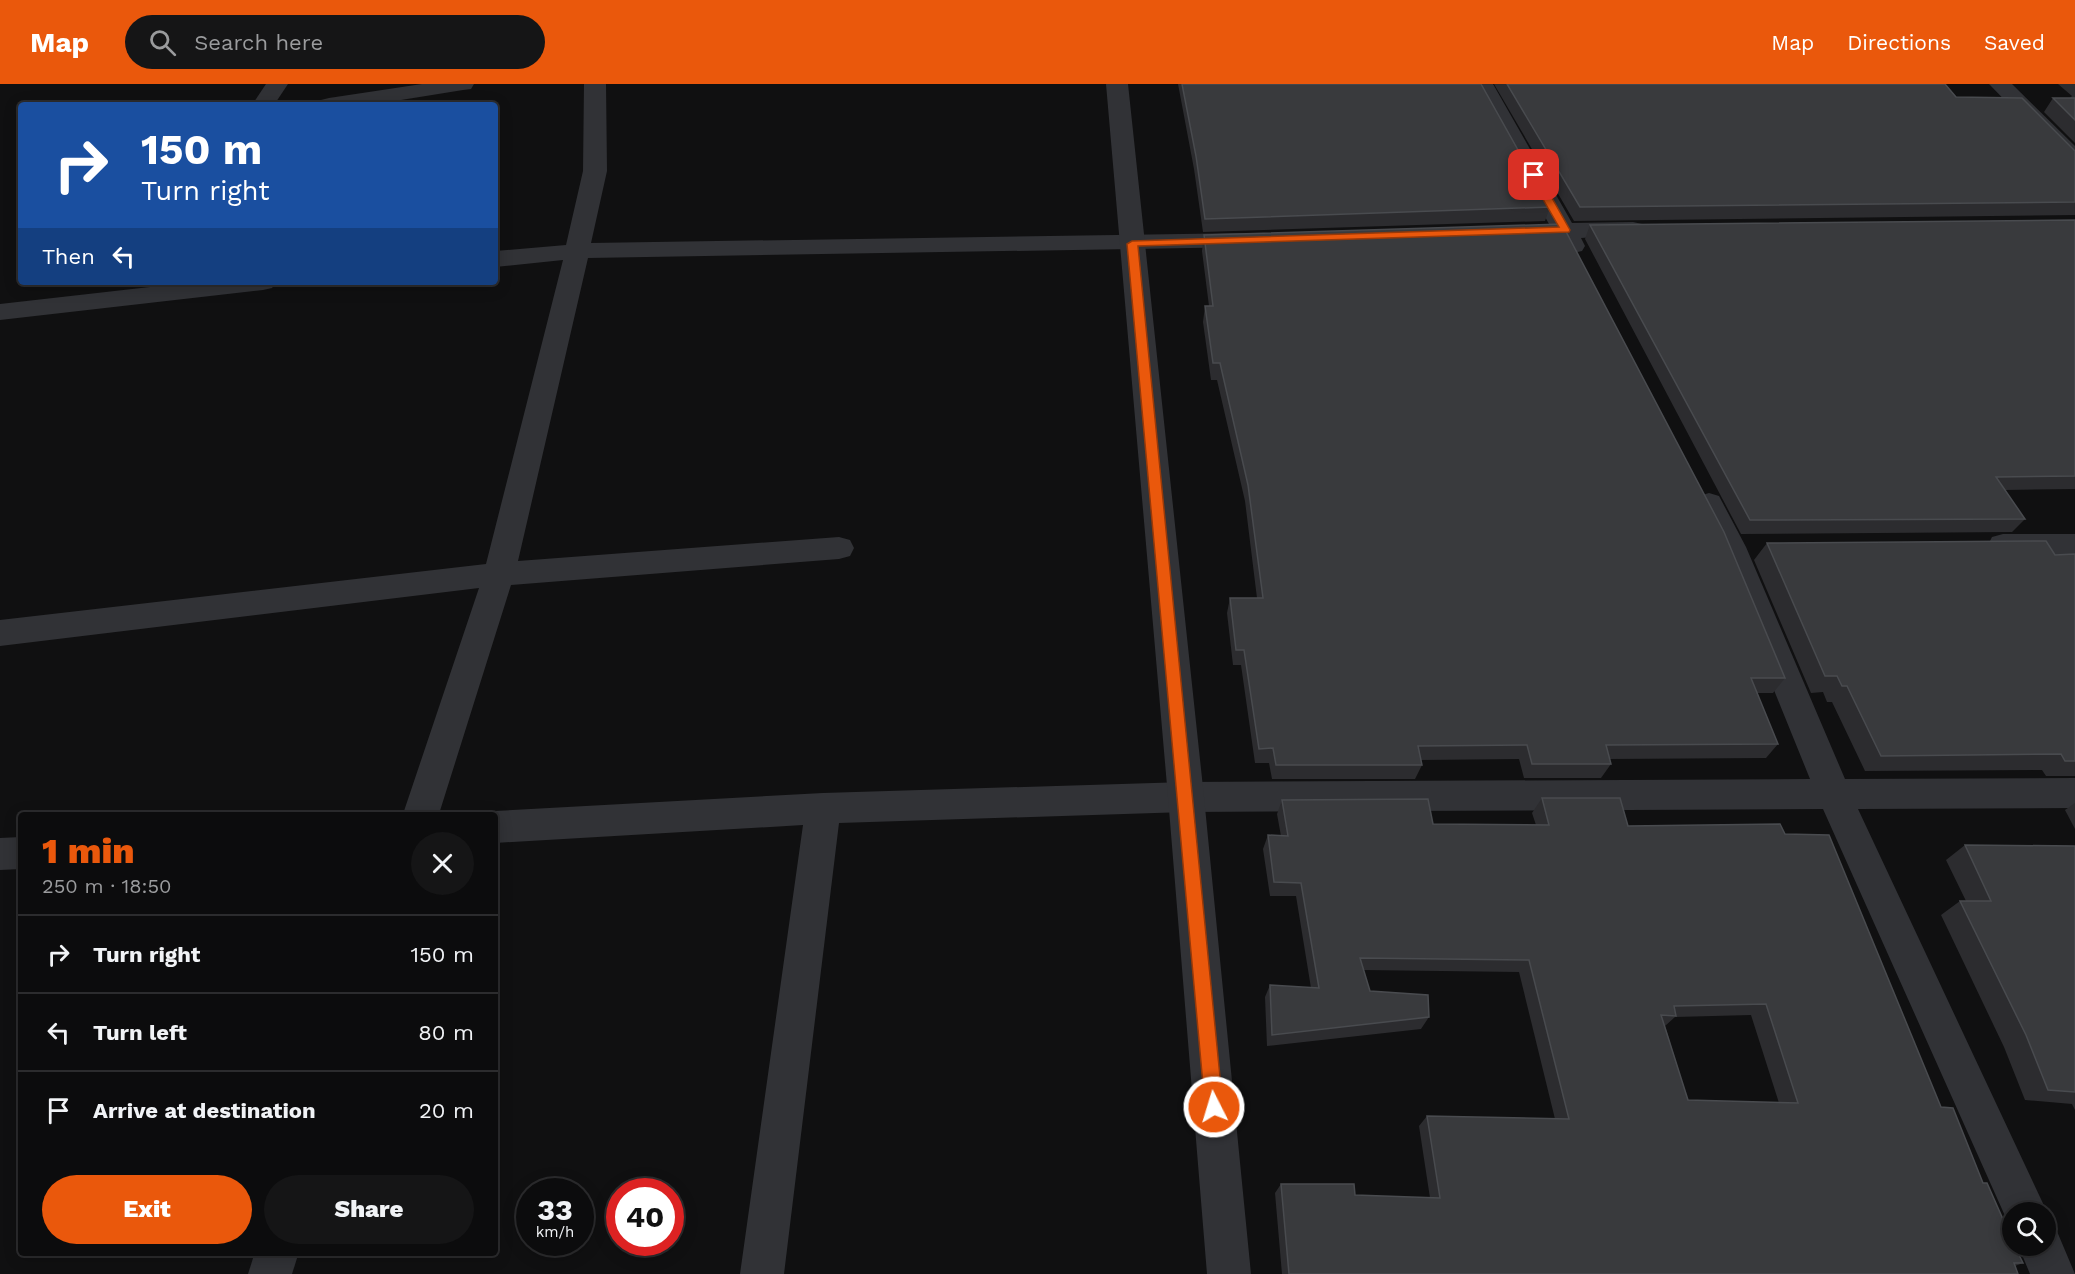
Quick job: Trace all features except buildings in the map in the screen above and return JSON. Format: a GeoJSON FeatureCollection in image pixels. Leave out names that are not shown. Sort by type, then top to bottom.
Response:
{"type":"FeatureCollection","features":[{"type":"Feature","properties":{"kind":"street"},"geometry":{"type":"LineString","coordinates":[[265,102],[277,84]]}},
{"type":"Feature","properties":{"kind":"street"},"geometry":{"type":"LineString","coordinates":[[348,102],[463,84]]}},
{"type":"Feature","properties":{"kind":"street"},"geometry":{"type":"LineString","coordinates":[[422,812],[499,574],[577,251],[595,171],[595,84]]}},
{"type":"Feature","properties":{"kind":"street"},"geometry":{"type":"LineString","coordinates":[[1117,84],[1186,797],[1229,1274]]}},
{"type":"Feature","properties":{"kind":"street"},"geometry":{"type":"LineString","coordinates":[[1482,84],[1587,272]]}},
{"type":"Feature","properties":{"kind":"street"},"geometry":{"type":"LineString","coordinates":[[2000,84],[2075,159]]}},
{"type":"Feature","properties":{"kind":"street"},"geometry":{"type":"LineString","coordinates":[[1495,232],[1660,229]]}},
{"type":"Feature","properties":{"kind":"street"},"geometry":{"type":"LineString","coordinates":[[498,258],[577,251],[1132,244],[1273,239]]}},
{"type":"Feature","properties":{"kind":"street"},"geometry":{"type":"LineString","coordinates":[[0,312],[237,285]]}},
{"type":"Feature","properties":{"kind":"street"},"geometry":{"type":"LineString","coordinates":[[1692,473],[1731,547],[1834,795],[2020,1202]]}},
{"type":"Feature","properties":{"kind":"street"},"geometry":{"type":"LineString","coordinates":[[1980,545],[2075,545]]}},
{"type":"Feature","properties":{"kind":"street"},"geometry":{"type":"LineString","coordinates":[[1731,547],[1767,547]]}},
{"type":"Feature","properties":{"kind":"street"},"geometry":{"type":"LineString","coordinates":[[0,633],[499,574],[840,548]]}},
{"type":"Feature","properties":{"kind":"street"},"geometry":{"type":"LineString","coordinates":[[498,826],[823,808],[1186,797],[2075,793]]}},
{"type":"Feature","properties":{"kind":"street"},"geometry":{"type":"LineString","coordinates":[[762,1274],[823,808]]}},
{"type":"Feature","properties":{"kind":"street"},"geometry":{"type":"LineString","coordinates":[[0,854],[18,853]]}},
{"type":"Feature","properties":{"kind":"street"},"geometry":{"type":"LineString","coordinates":[[270,1274],[276,1256]]}},
{"type":"Feature","properties":{"kind":"street"},"geometry":{"type":"LineString","coordinates":[[2045,1256],[2053,1274]]}},
{"type":"Feature","properties":{"kind":"route"},"geometry":{"type":"LineString","coordinates":[[1214,1107],[1132,244],[1565,230],[1534,175]]}}]}
